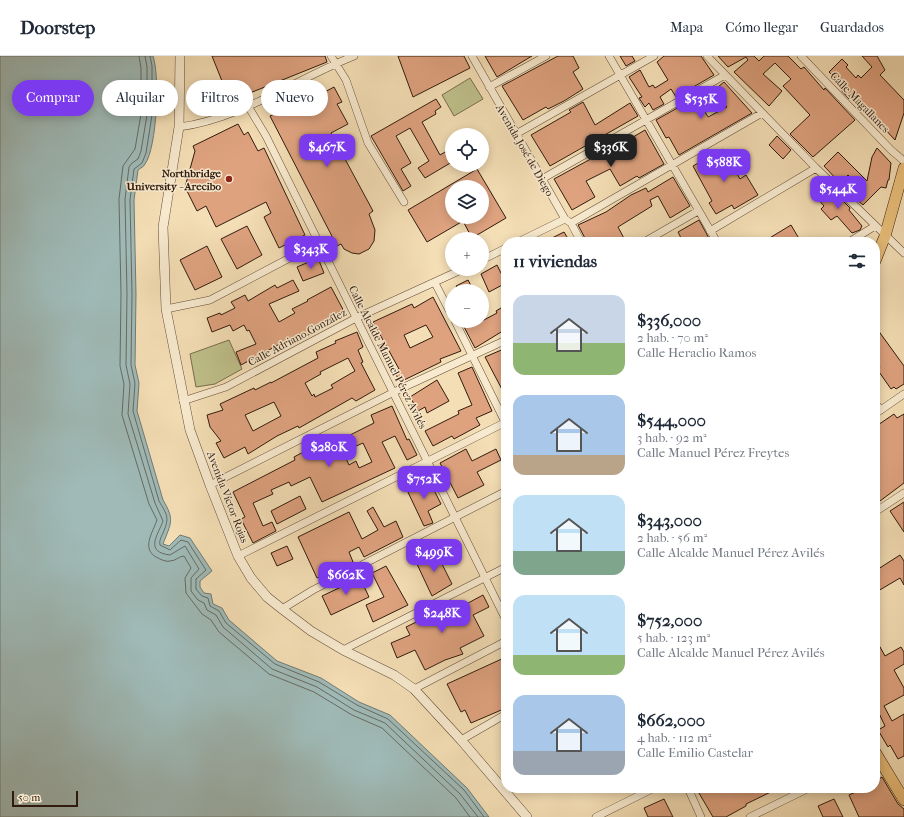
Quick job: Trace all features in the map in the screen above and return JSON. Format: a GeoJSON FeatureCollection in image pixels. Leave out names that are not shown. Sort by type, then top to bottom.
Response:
{"type":"FeatureCollection","features":[{"type":"Feature","properties":{"kind":"main road"},"geometry":{"type":"LineString","coordinates":[[880,248],[885,236],[904,168]]}},
{"type":"Feature","properties":{"kind":"main road"},"geometry":{"type":"LineString","coordinates":[[880,762],[904,800]]}},
{"type":"Feature","properties":{"kind":"street","name":"Avenida Víctor Rojas"},"geometry":{"type":"LineString","coordinates":[[180,56],[178,126],[163,227],[166,309],[183,401],[190,430],[238,556],[251,578],[263,593],[282,610],[311,631],[343,650],[394,675],[414,690],[461,740],[501,787]]}},
{"type":"Feature","properties":{"kind":"street"},"geometry":{"type":"LineString","coordinates":[[331,56],[334,64],[346,80],[368,144],[404,202]]}},
{"type":"Feature","properties":{"kind":"street"},"geometry":{"type":"LineString","coordinates":[[253,104],[334,64],[354,56]]}},
{"type":"Feature","properties":{"kind":"street","name":"Avenida José de Diego"},"geometry":{"type":"LineString","coordinates":[[472,56],[542,179],[578,237]]}},
{"type":"Feature","properties":{"kind":"street"},"geometry":{"type":"LineString","coordinates":[[489,87],[546,56]]}},
{"type":"Feature","properties":{"kind":"street"},"geometry":{"type":"LineString","coordinates":[[609,56],[714,237]]}},
{"type":"Feature","properties":{"kind":"street"},"geometry":{"type":"LineString","coordinates":[[516,134],[654,56]]}},
{"type":"Feature","properties":{"kind":"street"},"geometry":{"type":"LineString","coordinates":[[707,56],[816,168],[904,253]]}},
{"type":"Feature","properties":{"kind":"street","name":"Calle Magallanes"},"geometry":{"type":"LineString","coordinates":[[801,56],[891,150],[904,161]]}},
{"type":"Feature","properties":{"kind":"street"},"geometry":{"type":"LineString","coordinates":[[542,179],[725,75]]}},
{"type":"Feature","properties":{"kind":"street"},"geometry":{"type":"LineString","coordinates":[[530,237],[568,221],[762,113]]}},
{"type":"Feature","properties":{"kind":"street","name":"Calle Alcalde Manuel Pérez Avilés"},"geometry":{"type":"LineString","coordinates":[[253,114],[266,136],[501,609]]}},
{"type":"Feature","properties":{"kind":"street"},"geometry":{"type":"LineString","coordinates":[[178,126],[202,124],[222,116]]}},
{"type":"Feature","properties":{"kind":"street"},"geometry":{"type":"LineString","coordinates":[[710,231],[816,168]]}},
{"type":"Feature","properties":{"kind":"street"},"geometry":{"type":"LineString","coordinates":[[653,237],[698,211]]}},
{"type":"Feature","properties":{"kind":"street"},"geometry":{"type":"LineString","coordinates":[[857,237],[875,226]]}},
{"type":"Feature","properties":{"kind":"street"},"geometry":{"type":"LineString","coordinates":[[166,309],[210,300],[318,243]]}},
{"type":"Feature","properties":{"kind":"street"},"geometry":{"type":"LineString","coordinates":[[489,256],[501,250]]}},
{"type":"Feature","properties":{"kind":"street","name":"Calle Adriano González"},"geometry":{"type":"LineString","coordinates":[[183,401],[226,387],[356,318],[450,276]]}},
{"type":"Feature","properties":{"kind":"street"},"geometry":{"type":"LineString","coordinates":[[436,283],[445,302]]}},
{"type":"Feature","properties":{"kind":"street"},"geometry":{"type":"LineString","coordinates":[[458,328],[501,413]]}},
{"type":"Feature","properties":{"kind":"street"},"geometry":{"type":"LineString","coordinates":[[210,485],[393,392],[501,342]]}},
{"type":"Feature","properties":{"kind":"street"},"geometry":{"type":"LineString","coordinates":[[880,411],[904,394]]}},
{"type":"Feature","properties":{"kind":"street"},"geometry":{"type":"LineString","coordinates":[[238,556],[428,460],[501,425]]}},
{"type":"Feature","properties":{"kind":"street"},"geometry":{"type":"LineString","coordinates":[[880,509],[904,492]]}},
{"type":"Feature","properties":{"kind":"street"},"geometry":{"type":"LineString","coordinates":[[282,610],[313,590],[501,494]]}},
{"type":"Feature","properties":{"kind":"street"},"geometry":{"type":"LineString","coordinates":[[343,650],[501,570]]}},
{"type":"Feature","properties":{"kind":"street"},"geometry":{"type":"LineString","coordinates":[[414,690],[501,643]]}},
{"type":"Feature","properties":{"kind":"street"},"geometry":{"type":"LineString","coordinates":[[461,740],[501,717]]}},
{"type":"Feature","properties":{"kind":"street","name":"Avenida Víctor Rojas"},"geometry":{"type":"LineString","coordinates":[[506,793],[527,817]]}},
{"type":"Feature","properties":{"kind":"street"},"geometry":{"type":"LineString","coordinates":[[596,817],[644,793]]}},
{"type":"Feature","properties":{"kind":"street"},"geometry":{"type":"LineString","coordinates":[[690,793],[701,817]]}},
{"type":"Feature","properties":{"kind":"street"},"geometry":{"type":"LineString","coordinates":[[750,817],[798,793]]}},
{"type":"Feature","properties":{"kind":"green space"},"geometry":{"type":"Polygon","coordinates":[[[470,78],[483,99],[454,116],[442,95],[470,78]]]}},
{"type":"Feature","properties":{"kind":"green space"},"geometry":{"type":"Polygon","coordinates":[[[229,340],[242,369],[215,384],[196,387],[190,354],[229,340]]]}},
{"type":"Feature","properties":{"kind":"water"},"geometry":{"type":"Polygon","coordinates":[[[0,56],[153,56],[156,80],[102,80],[102,116],[156,116],[155,128],[149,155],[143,167],[138,170],[134,200],[136,294],[135,365],[139,383],[137,411],[163,500],[170,517],[170,526],[163,544],[169,546],[180,535],[190,538],[212,571],[200,581],[200,587],[204,593],[211,594],[213,604],[222,608],[229,620],[277,661],[321,678],[359,702],[390,715],[467,788],[489,817],[0,817],[0,56]]]}},
{"type":"Feature","properties":{"kind":"building"},"geometry":{"type":"Polygon","coordinates":[[[212,56],[325,56],[327,62],[282,80],[261,80],[261,89],[253,92],[253,80],[222,80],[212,56]]]}},
{"type":"Feature","properties":{"kind":"building"},"geometry":{"type":"Polygon","coordinates":[[[398,56],[464,56],[470,68],[413,97],[398,56]]]}},
{"type":"Feature","properties":{"kind":"building"},"geometry":{"type":"Polygon","coordinates":[[[485,56],[532,56],[497,77],[485,56]]]}},
{"type":"Feature","properties":{"kind":"building"},"geometry":{"type":"Polygon","coordinates":[[[558,56],[573,56],[579,68],[573,72],[583,89],[564,101],[548,109],[546,107],[523,120],[502,86],[558,56]]]}},
{"type":"Feature","properties":{"kind":"building"},"geometry":{"type":"Polygon","coordinates":[[[620,56],[632,56],[635,61],[626,66],[620,56]]]}},
{"type":"Feature","properties":{"kind":"building"},"geometry":{"type":"Polygon","coordinates":[[[664,56],[701,56],[714,75],[676,97],[671,89],[660,97],[664,104],[653,110],[649,103],[645,107],[639,98],[642,97],[629,77],[640,70],[649,87],[653,85],[655,88],[668,80],[657,62],[664,56]]]}},
{"type":"Feature","properties":{"kind":"building"},"geometry":{"type":"Polygon","coordinates":[[[718,56],[754,56],[759,61],[764,56],[788,56],[801,69],[804,67],[824,90],[825,88],[855,120],[813,157],[790,134],[810,115],[783,86],[791,79],[775,63],[763,74],[782,91],[769,106],[734,72],[748,60],[746,57],[728,67],[718,56]]]}},
{"type":"Feature","properties":{"kind":"building"},"geometry":{"type":"Polygon","coordinates":[[[862,56],[877,56],[885,70],[880,75],[904,100],[904,113],[895,140],[853,95],[849,99],[841,90],[844,87],[829,72],[842,59],[848,65],[846,67],[856,78],[858,75],[861,78],[872,67],[862,56]]]}},
{"type":"Feature","properties":{"kind":"building"},"geometry":{"type":"Polygon","coordinates":[[[724,82],[752,113],[679,155],[669,137],[666,138],[656,120],[697,97],[708,117],[727,107],[713,91],[724,82]]]}},
{"type":"Feature","properties":{"kind":"building"},"geometry":{"type":"Polygon","coordinates":[[[334,87],[342,102],[337,104],[348,124],[331,133],[373,211],[369,214],[375,230],[374,241],[369,249],[359,254],[352,253],[344,249],[341,244],[337,246],[270,116],[328,116],[328,90],[334,87]]]}},
{"type":"Feature","properties":{"kind":"building"},"geometry":{"type":"Polygon","coordinates":[[[436,99],[441,107],[435,111],[436,114],[422,122],[440,155],[445,152],[445,166],[425,178],[418,168],[429,161],[410,128],[396,136],[411,163],[401,169],[411,186],[403,191],[371,136],[436,99]]]}},
{"type":"Feature","properties":{"kind":"building"},"geometry":{"type":"Polygon","coordinates":[[[583,102],[595,125],[630,103],[638,116],[550,166],[531,135],[571,112],[569,110],[583,102]]]}},
{"type":"Feature","properties":{"kind":"building","name":"Northbridge University - Arecibo"},"geometry":{"type":"Polygon","coordinates":[[[238,124],[244,135],[248,132],[258,151],[264,148],[305,235],[279,248],[264,217],[271,213],[266,202],[216,227],[206,206],[197,211],[185,187],[195,151],[193,146],[238,124]]]}},
{"type":"Feature","properties":{"kind":"building"},"geometry":{"type":"Polygon","coordinates":[[[645,130],[664,164],[639,178],[637,176],[620,186],[610,169],[586,181],[595,197],[572,210],[554,179],[598,155],[599,157],[645,130]]]}},
{"type":"Feature","properties":{"kind":"building"},"geometry":{"type":"Polygon","coordinates":[[[777,136],[791,150],[783,159],[769,145],[777,136]]]}},
{"type":"Feature","properties":{"kind":"building"},"geometry":{"type":"Polygon","coordinates":[[[877,148],[891,163],[889,180],[886,188],[881,187],[863,205],[850,194],[858,185],[848,175],[840,183],[824,166],[838,152],[867,181],[872,157],[877,148]]]}},
{"type":"Feature","properties":{"kind":"building"},"geometry":{"type":"Polygon","coordinates":[[[723,149],[740,179],[746,175],[758,195],[734,209],[732,205],[716,214],[709,203],[712,201],[693,166],[723,149]]]}},
{"type":"Feature","properties":{"kind":"building"},"geometry":{"type":"Polygon","coordinates":[[[472,172],[479,172],[484,180],[458,180],[472,172]]]}},
{"type":"Feature","properties":{"kind":"building"},"geometry":{"type":"Polygon","coordinates":[[[673,177],[690,206],[670,218],[658,196],[650,200],[652,206],[618,227],[623,237],[584,237],[578,225],[606,212],[631,195],[646,188],[648,192],[673,177]]]}},
{"type":"Feature","properties":{"kind":"building"},"geometry":{"type":"Polygon","coordinates":[[[828,187],[841,202],[843,201],[850,208],[849,210],[862,226],[860,230],[852,233],[837,216],[831,220],[821,209],[824,206],[816,197],[828,187]]]}},
{"type":"Feature","properties":{"kind":"building"},"geometry":{"type":"Polygon","coordinates":[[[445,188],[445,224],[458,224],[427,242],[408,210],[445,188]]]}},
{"type":"Feature","properties":{"kind":"building"},"geometry":{"type":"Polygon","coordinates":[[[489,189],[506,218],[482,232],[469,232],[465,224],[489,224],[489,189]]]}},
{"type":"Feature","properties":{"kind":"building"},"geometry":{"type":"Polygon","coordinates":[[[699,220],[708,237],[680,237],[678,232],[699,220]]]}},
{"type":"Feature","properties":{"kind":"building"},"geometry":{"type":"Polygon","coordinates":[[[791,225],[798,237],[771,237],[791,225]]]}},
{"type":"Feature","properties":{"kind":"building"},"geometry":{"type":"Polygon","coordinates":[[[247,226],[262,255],[237,269],[221,239],[247,226]]]}},
{"type":"Feature","properties":{"kind":"building"},"geometry":{"type":"Polygon","coordinates":[[[564,232],[567,237],[554,237],[564,232]]]}},
{"type":"Feature","properties":{"kind":"building"},"geometry":{"type":"Polygon","coordinates":[[[207,246],[222,277],[195,290],[180,260],[207,246]]]}},
{"type":"Feature","properties":{"kind":"building"},"geometry":{"type":"Polygon","coordinates":[[[318,258],[324,273],[303,281],[297,267],[318,258]]]}},
{"type":"Feature","properties":{"kind":"building"},"geometry":{"type":"Polygon","coordinates":[[[497,265],[501,273],[501,286],[489,292],[489,284],[485,284],[482,276],[489,276],[489,270],[497,265]]]}},
{"type":"Feature","properties":{"kind":"building"},"geometry":{"type":"Polygon","coordinates":[[[293,280],[299,291],[269,304],[279,322],[295,313],[292,309],[331,287],[346,315],[306,336],[305,334],[294,339],[293,337],[241,365],[236,352],[256,344],[249,330],[247,331],[244,325],[233,331],[230,325],[212,332],[207,318],[220,313],[221,315],[235,308],[231,302],[245,295],[248,301],[275,285],[277,288],[293,280]]]}},
{"type":"Feature","properties":{"kind":"building"},"geometry":{"type":"Polygon","coordinates":[[[468,280],[470,284],[460,284],[468,280]]]}},
{"type":"Feature","properties":{"kind":"building"},"geometry":{"type":"Polygon","coordinates":[[[433,297],[445,320],[445,328],[449,328],[461,351],[440,359],[441,362],[400,382],[394,371],[399,369],[373,322],[412,304],[414,308],[433,297]],[[426,325],[404,335],[410,348],[433,337],[426,325]]]}},
{"type":"Feature","properties":{"kind":"building"},"geometry":{"type":"Polygon","coordinates":[[[501,308],[501,332],[475,348],[465,328],[489,328],[489,317],[497,313],[496,311],[501,308]]]}},
{"type":"Feature","properties":{"kind":"building"},"geometry":{"type":"Polygon","coordinates":[[[357,332],[363,347],[358,350],[363,362],[361,363],[375,390],[356,401],[352,398],[299,428],[298,426],[277,436],[248,454],[245,447],[224,458],[216,443],[221,441],[210,427],[207,415],[223,410],[220,404],[254,388],[255,390],[271,383],[318,358],[316,352],[336,343],[335,341],[357,332]],[[348,358],[320,372],[321,374],[305,383],[312,396],[314,394],[315,397],[333,388],[331,385],[355,371],[348,358]],[[274,402],[245,415],[253,431],[281,416],[274,402]]]}},
{"type":"Feature","properties":{"kind":"building"},"geometry":{"type":"Polygon","coordinates":[[[880,333],[904,366],[904,384],[896,389],[894,387],[891,389],[880,373],[880,333]]]}},
{"type":"Feature","properties":{"kind":"building"},"geometry":{"type":"Polygon","coordinates":[[[501,350],[501,387],[485,357],[501,350]]]}},
{"type":"Feature","properties":{"kind":"building"},"geometry":{"type":"Polygon","coordinates":[[[472,367],[492,411],[476,418],[480,425],[454,439],[452,436],[433,446],[425,431],[459,414],[458,411],[472,405],[458,373],[472,367]]]}},
{"type":"Feature","properties":{"kind":"building"},"geometry":{"type":"Polygon","coordinates":[[[437,380],[449,401],[427,413],[425,407],[418,411],[410,397],[437,380]]]}},
{"type":"Feature","properties":{"kind":"building"},"geometry":{"type":"Polygon","coordinates":[[[392,406],[407,440],[409,439],[417,455],[407,460],[395,436],[382,442],[395,468],[322,502],[310,477],[291,486],[289,482],[271,490],[273,494],[253,503],[263,526],[272,522],[276,531],[253,543],[241,519],[245,517],[233,492],[295,460],[294,457],[307,450],[309,454],[326,447],[325,444],[337,438],[338,441],[374,423],[371,415],[392,406]],[[363,443],[343,452],[349,465],[356,461],[359,468],[372,462],[363,443]]]}},
{"type":"Feature","properties":{"kind":"building"},"geometry":{"type":"Polygon","coordinates":[[[894,414],[897,418],[904,414],[904,483],[880,501],[880,424],[894,414]]]}},
{"type":"Feature","properties":{"kind":"building"},"geometry":{"type":"Polygon","coordinates":[[[466,449],[472,461],[496,449],[501,460],[477,472],[484,485],[458,498],[440,463],[466,449]]]}},
{"type":"Feature","properties":{"kind":"building"},"geometry":{"type":"Polygon","coordinates":[[[428,478],[441,504],[428,511],[433,523],[424,526],[406,488],[428,478]]]}},
{"type":"Feature","properties":{"kind":"building"},"geometry":{"type":"Polygon","coordinates":[[[300,496],[306,509],[277,524],[271,511],[300,496]]]}},
{"type":"Feature","properties":{"kind":"building"},"geometry":{"type":"Polygon","coordinates":[[[904,502],[904,532],[890,511],[904,502]]]}},
{"type":"Feature","properties":{"kind":"building"},"geometry":{"type":"Polygon","coordinates":[[[373,507],[384,527],[396,521],[403,537],[364,557],[359,547],[349,552],[353,562],[317,578],[298,537],[349,512],[362,539],[378,530],[367,511],[373,507]]]}},
{"type":"Feature","properties":{"kind":"building"},"geometry":{"type":"Polygon","coordinates":[[[287,546],[293,559],[277,566],[271,553],[287,546]]]}},
{"type":"Feature","properties":{"kind":"building"},"geometry":{"type":"Polygon","coordinates":[[[435,550],[452,584],[432,596],[416,562],[435,550]]]}},
{"type":"Feature","properties":{"kind":"building"},"geometry":{"type":"Polygon","coordinates":[[[900,555],[904,561],[904,585],[900,578],[880,590],[880,568],[900,555]]]}},
{"type":"Feature","properties":{"kind":"building"},"geometry":{"type":"Polygon","coordinates":[[[386,566],[408,605],[373,622],[366,605],[384,597],[372,573],[386,566]]]}},
{"type":"Feature","properties":{"kind":"building"},"geometry":{"type":"Polygon","coordinates":[[[360,578],[369,597],[331,615],[322,596],[360,578]]]}},
{"type":"Feature","properties":{"kind":"building"},"geometry":{"type":"Polygon","coordinates":[[[483,595],[489,607],[473,615],[484,636],[460,648],[463,654],[445,660],[425,670],[415,650],[397,658],[391,643],[410,635],[406,627],[441,610],[444,616],[483,595]]]}},
{"type":"Feature","properties":{"kind":"building"},"geometry":{"type":"Polygon","coordinates":[[[880,647],[885,656],[901,647],[904,652],[904,664],[894,670],[904,688],[904,695],[884,706],[892,721],[904,714],[904,756],[898,759],[890,745],[888,747],[880,733],[880,729],[885,726],[880,716],[880,647]]]}},
{"type":"Feature","properties":{"kind":"building"},"geometry":{"type":"Polygon","coordinates":[[[501,659],[501,710],[471,723],[465,710],[461,712],[447,684],[501,659]]]}},
{"type":"Feature","properties":{"kind":"building"},"geometry":{"type":"Polygon","coordinates":[[[882,777],[898,804],[904,809],[904,817],[859,817],[849,795],[854,793],[880,793],[880,778],[882,777]]]}},
{"type":"Feature","properties":{"kind":"building"},"geometry":{"type":"Polygon","coordinates":[[[699,793],[769,793],[746,804],[746,806],[726,817],[713,817],[699,793]]]}},
{"type":"Feature","properties":{"kind":"building"},"geometry":{"type":"Polygon","coordinates":[[[664,799],[673,817],[648,817],[644,808],[664,799]]]}},
{"type":"Feature","properties":{"kind":"building"},"geometry":{"type":"Polygon","coordinates":[[[834,799],[843,817],[823,817],[818,806],[834,799]]]}},
{"type":"Feature","properties":{"kind":"place","name":"Northbridge University - Arecibo"},"geometry":{"type":"Point","coordinates":[229,179]}}]}
